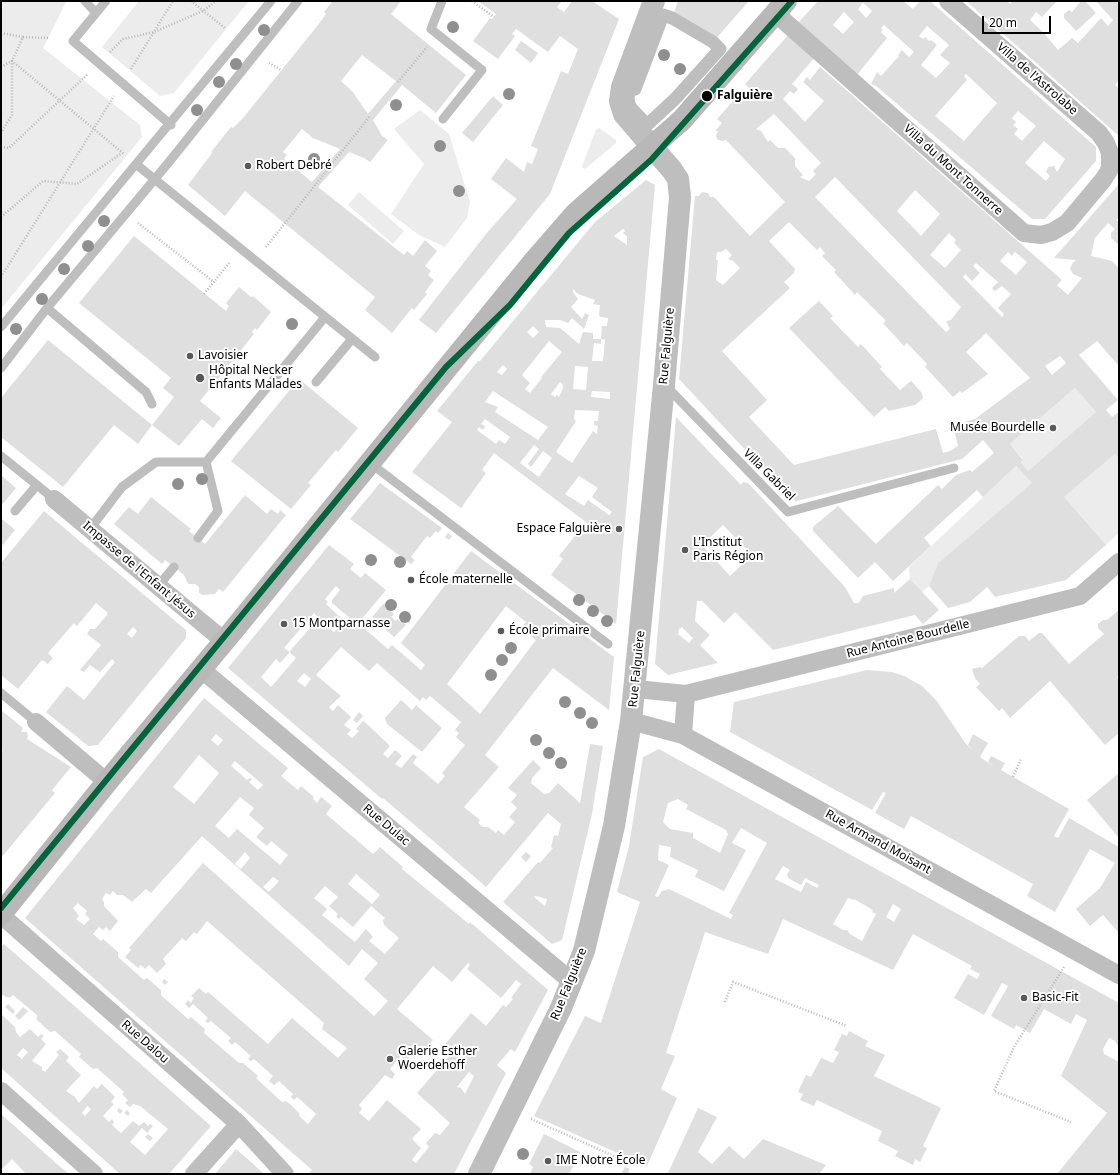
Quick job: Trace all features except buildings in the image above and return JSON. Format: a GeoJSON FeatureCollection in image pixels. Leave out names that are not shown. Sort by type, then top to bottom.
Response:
{"type":"FeatureCollection","features":[{"type":"Feature","properties":{"kind":"main road"},"geometry":{"type":"LineString","coordinates":[[1,915],[107,782],[576,213],[682,120],[780,7]]}},
{"type":"Feature","properties":{"kind":"street","name":"Villa de l'Astrolabe"},"geometry":{"type":"LineString","coordinates":[[948,1],[1099,133],[1106,142]]}},
{"type":"Feature","properties":{"kind":"street","name":"Rue Falguière"},"geometry":{"type":"LineString","coordinates":[[479,1174],[561,1008],[584,951],[614,826],[632,721],[664,385],[680,188],[678,179],[672,170],[624,114],[620,101],[622,87],[650,3]]}},
{"type":"Feature","properties":{"kind":"street","name":"Villa du Mont Tonnerre"},"geometry":{"type":"LineString","coordinates":[[780,7],[1024,233],[1041,235],[1052,232],[1067,223],[1103,180],[1110,169],[1110,153],[1106,142]]}},
{"type":"Feature","properties":{"kind":"street"},"geometry":{"type":"LineString","coordinates":[[663,15],[672,18],[712,42],[720,49],[675,99],[648,125],[643,122],[630,107],[628,99],[629,90],[635,89],[663,15]]}},
{"type":"Feature","properties":{"kind":"street","name":"Impasse de l'Enfant Jésus"},"geometry":{"type":"LineString","coordinates":[[54,499],[224,641]]}},
{"type":"Feature","properties":{"kind":"street","name":"Rue Antoine Bourdelle"},"geometry":{"type":"LineString","coordinates":[[636,689],[686,694],[1080,596],[1119,562]]}},
{"type":"Feature","properties":{"kind":"street","name":"Rue Dulac"},"geometry":{"type":"LineString","coordinates":[[201,669],[571,981]]}},
{"type":"Feature","properties":{"kind":"street"},"geometry":{"type":"LineString","coordinates":[[683,735],[686,694]]}},
{"type":"Feature","properties":{"kind":"street","name":"Rue Armand Moisant"},"geometry":{"type":"LineString","coordinates":[[632,721],[683,735],[1119,975]]}},
{"type":"Feature","properties":{"kind":"street"},"geometry":{"type":"LineString","coordinates":[[36,722],[107,782]]}},
{"type":"Feature","properties":{"kind":"street","name":"Rue Dalou"},"geometry":{"type":"LineString","coordinates":[[1,915],[239,1124],[285,1174]]}},
{"type":"Feature","properties":{"kind":"street"},"geometry":{"type":"LineString","coordinates":[[1,1090],[94,1174]]}},
{"type":"Feature","properties":{"kind":"street"},"geometry":{"type":"LineString","coordinates":[[194,1174],[239,1124]]}},
{"type":"Feature","properties":{"kind":"lane"},"geometry":{"type":"LineString","coordinates":[[84,1],[96,13]]}},
{"type":"Feature","properties":{"kind":"lane"},"geometry":{"type":"LineString","coordinates":[[106,1],[73,41],[170,125]]}},
{"type":"Feature","properties":{"kind":"lane"},"geometry":{"type":"LineString","coordinates":[[1,327],[137,165],[271,1]]}},
{"type":"Feature","properties":{"kind":"lane"},"geometry":{"type":"LineString","coordinates":[[1,368],[48,308],[155,179],[298,1]]}},
{"type":"Feature","properties":{"kind":"lane"},"geometry":{"type":"LineString","coordinates":[[442,1],[431,29],[482,70],[443,119]]}},
{"type":"Feature","properties":{"kind":"lane"},"geometry":{"type":"LineString","coordinates":[[137,165],[376,357]]}},
{"type":"Feature","properties":{"kind":"lane"},"geometry":{"type":"LineString","coordinates":[[48,308],[146,392],[152,404]]}},
{"type":"Feature","properties":{"kind":"lane"},"geometry":{"type":"LineString","coordinates":[[206,462],[325,317]]}},
{"type":"Feature","properties":{"kind":"lane"},"geometry":{"type":"LineString","coordinates":[[316,382],[352,338]]}},
{"type":"Feature","properties":{"kind":"lane","name":"Villa Gabriel"},"geometry":{"type":"LineString","coordinates":[[664,385],[788,512],[954,468]]}},
{"type":"Feature","properties":{"kind":"lane"},"geometry":{"type":"LineString","coordinates":[[1,456],[54,499]]}},
{"type":"Feature","properties":{"kind":"lane"},"geometry":{"type":"LineString","coordinates":[[90,529],[122,487],[156,462],[206,462]]}},
{"type":"Feature","properties":{"kind":"lane"},"geometry":{"type":"LineString","coordinates":[[198,538],[218,511],[206,462]]}},
{"type":"Feature","properties":{"kind":"lane"},"geometry":{"type":"LineString","coordinates":[[370,463],[608,644]]}},
{"type":"Feature","properties":{"kind":"lane"},"geometry":{"type":"LineString","coordinates":[[15,511],[37,485]]}},
{"type":"Feature","properties":{"kind":"lane"},"geometry":{"type":"LineString","coordinates":[[158,586],[174,567]]}},
{"type":"Feature","properties":{"kind":"lane"},"geometry":{"type":"LineString","coordinates":[[1,693],[36,722]]}},
{"type":"Feature","properties":{"kind":"path"},"geometry":{"type":"LineString","coordinates":[[130,70],[173,1]]}},
{"type":"Feature","properties":{"kind":"path"},"geometry":{"type":"LineString","coordinates":[[107,55],[123,39],[154,32],[203,11],[216,1]]}},
{"type":"Feature","properties":{"kind":"path"},"geometry":{"type":"LineString","coordinates":[[472,1],[494,17]]}},
{"type":"Feature","properties":{"kind":"path"},"geometry":{"type":"LineString","coordinates":[[1,33],[23,37],[48,38]]}},
{"type":"Feature","properties":{"kind":"path"},"geometry":{"type":"LineString","coordinates":[[1,133],[12,115],[12,61],[23,37]]}},
{"type":"Feature","properties":{"kind":"path"},"geometry":{"type":"LineString","coordinates":[[398,82],[429,45]]}},
{"type":"Feature","properties":{"kind":"path"},"geometry":{"type":"LineString","coordinates":[[1,67],[12,61]]}},
{"type":"Feature","properties":{"kind":"path"},"geometry":{"type":"LineString","coordinates":[[12,61],[137,165]]}},
{"type":"Feature","properties":{"kind":"path"},"geometry":{"type":"LineString","coordinates":[[267,62],[281,70]]}},
{"type":"Feature","properties":{"kind":"path"},"geometry":{"type":"LineString","coordinates":[[1,147],[9,148],[89,73]]}},
{"type":"Feature","properties":{"kind":"path"},"geometry":{"type":"LineString","coordinates":[[1,277],[115,94]]}},
{"type":"Feature","properties":{"kind":"path"},"geometry":{"type":"LineString","coordinates":[[276,234],[370,116]]}},
{"type":"Feature","properties":{"kind":"path"},"geometry":{"type":"LineString","coordinates":[[1,217],[43,181],[77,184],[122,153]]}},
{"type":"Feature","properties":{"kind":"path"},"geometry":{"type":"LineString","coordinates":[[126,214],[214,282]]}},
{"type":"Feature","properties":{"kind":"path"},"geometry":{"type":"LineString","coordinates":[[204,294],[233,258]]}},
{"type":"Feature","properties":{"kind":"path"},"geometry":{"type":"LineString","coordinates":[[1013,777],[1021,759]]}},
{"type":"Feature","properties":{"kind":"path"},"geometry":{"type":"LineString","coordinates":[[1064,967],[1014,1047],[994,1090],[1071,1122]]}},
{"type":"Feature","properties":{"kind":"path"},"geometry":{"type":"LineString","coordinates":[[725,1002],[733,982],[847,1026]]}},
{"type":"Feature","properties":{"kind":"path"},"geometry":{"type":"LineString","coordinates":[[529,1118],[625,1161]]}},
{"type":"Feature","properties":{"kind":"shaded area"},"geometry":{"type":"Polygon","coordinates":[[[1,1],[66,2],[43,48],[140,125],[142,137],[1,309],[1,1]]]}},
{"type":"Feature","properties":{"kind":"shaded area"},"geometry":{"type":"Polygon","coordinates":[[[139,1],[249,1],[174,93],[160,96],[102,47],[139,1]]]}},
{"type":"Feature","properties":{"kind":"shaded area"},"geometry":{"type":"Polygon","coordinates":[[[420,110],[449,134],[470,202],[467,218],[445,247],[419,235],[391,214],[424,164],[394,129],[420,110]]]}},
{"type":"Feature","properties":{"kind":"shaded area"},"geometry":{"type":"Polygon","coordinates":[[[599,128],[616,140],[616,143],[585,169],[582,167],[596,129],[599,128]]]}},
{"type":"Feature","properties":{"kind":"shaded area"},"geometry":{"type":"Polygon","coordinates":[[[359,192],[404,231],[393,244],[348,205],[359,192]]]}},
{"type":"Feature","properties":{"kind":"shaded area"},"geometry":{"type":"Polygon","coordinates":[[[1075,388],[1096,412],[1028,471],[1021,462],[1023,459],[1010,444],[1075,388]]]}},
{"type":"Feature","properties":{"kind":"shaded area"},"geometry":{"type":"Polygon","coordinates":[[[1115,454],[1119,459],[1119,533],[1106,545],[1064,497],[1115,454]]]}},
{"type":"Feature","properties":{"kind":"shaded area"},"geometry":{"type":"Polygon","coordinates":[[[1016,466],[1032,483],[938,563],[929,586],[922,592],[910,579],[909,567],[1016,466]]]}},
{"type":"Feature","properties":{"kind":"transit line"},"geometry":{"type":"LineString","coordinates":[[1,908],[446,367],[510,305],[569,233],[651,160],[792,1]]}},
{"type":"Feature","properties":{"kind":"place","name":"Falguière"},"geometry":{"type":"Point","coordinates":[707,96]}},
{"type":"Feature","properties":{"kind":"place","name":"Robert Debré"},"geometry":{"type":"Point","coordinates":[248,166]}},
{"type":"Feature","properties":{"kind":"place","name":"Lavoisier"},"geometry":{"type":"Point","coordinates":[190,356]}},
{"type":"Feature","properties":{"kind":"place","name":"Hôpital Necker Enfants Malades"},"geometry":{"type":"Point","coordinates":[200,378]}},
{"type":"Feature","properties":{"kind":"place","name":"Musée Bourdelle"},"geometry":{"type":"Point","coordinates":[1053,428]}},
{"type":"Feature","properties":{"kind":"place","name":"Espace Falguière"},"geometry":{"type":"Point","coordinates":[619,529]}},
{"type":"Feature","properties":{"kind":"place","name":"L'Institut Paris Région"},"geometry":{"type":"Point","coordinates":[685,550]}},
{"type":"Feature","properties":{"kind":"place","name":"École maternelle"},"geometry":{"type":"Point","coordinates":[411,580]}},
{"type":"Feature","properties":{"kind":"place","name":"15 Montparnasse"},"geometry":{"type":"Point","coordinates":[284,624]}},
{"type":"Feature","properties":{"kind":"place","name":"École primaire"},"geometry":{"type":"Point","coordinates":[501,631]}},
{"type":"Feature","properties":{"kind":"place","name":"Basic-Fit"},"geometry":{"type":"Point","coordinates":[1024,998]}},
{"type":"Feature","properties":{"kind":"place","name":"Galerie Esther Woerdehoff"},"geometry":{"type":"Point","coordinates":[390,1059]}},
{"type":"Feature","properties":{"kind":"place","name":"IME Notre École"},"geometry":{"type":"Point","coordinates":[548,1161]}}]}
